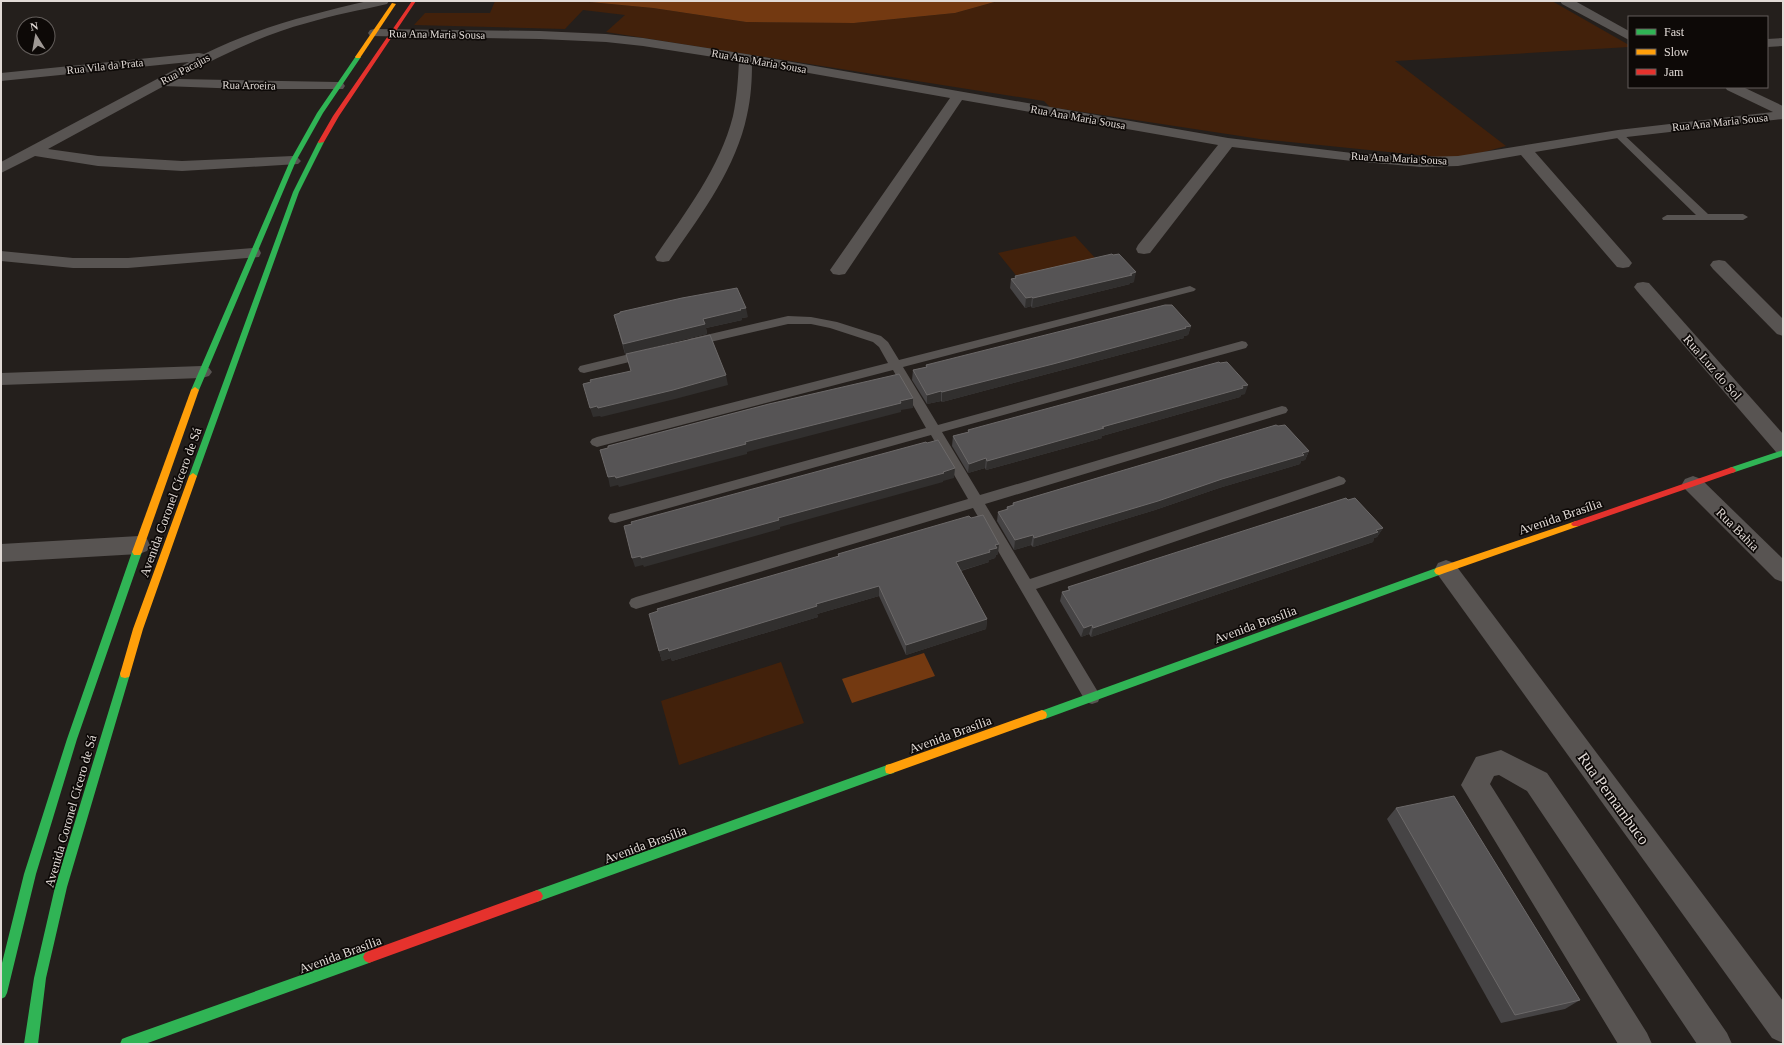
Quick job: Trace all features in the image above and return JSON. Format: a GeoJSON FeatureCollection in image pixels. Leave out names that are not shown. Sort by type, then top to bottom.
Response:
{"type":"FeatureCollection","features":[{"type":"Feature","properties":{"kind":"main road","name":"Avenida Coronel Cícero de Sá"},"geometry":{"type":"LineString","coordinates":[[1,993],[35,859],[72,739],[139,545],[202,372],[252,253],[293,161],[310,128],[396,1]]}},
{"type":"Feature","properties":{"kind":"main road","name":"Avenida Coronel Cícero de Sá"},"geometry":{"type":"LineString","coordinates":[[31,1044],[40,978],[61,887],[138,629],[296,192],[318,147],[336,116],[414,1]]}},
{"type":"Feature","properties":{"kind":"main road","name":"Avenida Brasília"},"geometry":{"type":"LineString","coordinates":[[127,1044],[1446,569],[1783,453]]}},
{"type":"Feature","properties":{"kind":"street","name":"Rua Pacajus"},"geometry":{"type":"LineString","coordinates":[[1,168],[210,56],[304,14],[383,1]]}},
{"type":"Feature","properties":{"kind":"street"},"geometry":{"type":"LineString","coordinates":[[1566,1],[1628,35]]}},
{"type":"Feature","properties":{"kind":"street","name":"Rua Ana Maria Sousa"},"geometry":{"type":"LineString","coordinates":[[374,33],[540,35],[606,38],[746,58],[1228,142],[1352,157],[1421,162],[1458,161],[1618,134],[1783,115]]}},
{"type":"Feature","properties":{"kind":"street"},"geometry":{"type":"LineString","coordinates":[[1768,43],[1783,42]]}},
{"type":"Feature","properties":{"kind":"street","name":"Rua Vila da Prata"},"geometry":{"type":"LineString","coordinates":[[1,77],[210,56]]}},
{"type":"Feature","properties":{"kind":"street"},"geometry":{"type":"LineString","coordinates":[[663,257],[703,197],[732,142],[740,117],[744,94],[746,58]]}},
{"type":"Feature","properties":{"kind":"street","name":"Rua Aroeira"},"geometry":{"type":"LineString","coordinates":[[160,82],[338,86]]}},
{"type":"Feature","properties":{"kind":"street"},"geometry":{"type":"LineString","coordinates":[[1734,88],[1783,111]]}},
{"type":"Feature","properties":{"kind":"street"},"geometry":{"type":"LineString","coordinates":[[839,270],[958,96]]}},
{"type":"Feature","properties":{"kind":"street"},"geometry":{"type":"LineString","coordinates":[[1144,249],[1228,142]]}},
{"type":"Feature","properties":{"kind":"street"},"geometry":{"type":"LineString","coordinates":[[1525,150],[1623,263]]}},
{"type":"Feature","properties":{"kind":"street"},"geometry":{"type":"LineString","coordinates":[[32,151],[98,161],[182,166],[293,161]]}},
{"type":"Feature","properties":{"kind":"street"},"geometry":{"type":"LineString","coordinates":[[1,256],[74,263],[128,263],[252,253]]}},
{"type":"Feature","properties":{"kind":"street"},"geometry":{"type":"LineString","coordinates":[[1719,265],[1783,330]]}},
{"type":"Feature","properties":{"kind":"street","name":"Rua Luz do Sol"},"geometry":{"type":"LineString","coordinates":[[1643,287],[1783,447]]}},
{"type":"Feature","properties":{"kind":"street"},"geometry":{"type":"LineString","coordinates":[[1,379],[202,372]]}},
{"type":"Feature","properties":{"kind":"street","name":"Rua Bahia"},"geometry":{"type":"LineString","coordinates":[[1693,484],[1783,573]]}},
{"type":"Feature","properties":{"kind":"street"},"geometry":{"type":"LineString","coordinates":[[1,553],[139,545]]}},
{"type":"Feature","properties":{"kind":"street","name":"Rua Pernambuco"},"geometry":{"type":"LineString","coordinates":[[1446,569],[1783,1027]]}},
{"type":"Feature","properties":{"kind":"street"},"geometry":{"type":"LineString","coordinates":[[1636,1044],[1475,784],[1485,766],[1501,762],[1537,782],[1716,1044]]}},
{"type":"Feature","properties":{"kind":"lane"},"geometry":{"type":"LineString","coordinates":[[1618,134],[1706,218]]}},
{"type":"Feature","properties":{"kind":"lane"},"geometry":{"type":"LineString","coordinates":[[1668,218],[1743,217]]}},
{"type":"Feature","properties":{"kind":"lane"},"geometry":{"type":"LineString","coordinates":[[598,442],[1190,288]]}},
{"type":"Feature","properties":{"kind":"lane"},"geometry":{"type":"LineString","coordinates":[[682,345],[788,320],[804,318],[817,320],[876,339],[884,345],[1092,697]]}},
{"type":"Feature","properties":{"kind":"lane"},"geometry":{"type":"LineString","coordinates":[[615,518],[1242,345]]}},
{"type":"Feature","properties":{"kind":"lane"},"geometry":{"type":"LineString","coordinates":[[584,369],[660,350]]}},
{"type":"Feature","properties":{"kind":"lane"},"geometry":{"type":"LineString","coordinates":[[636,603],[1282,410]]}},
{"type":"Feature","properties":{"kind":"lane"},"geometry":{"type":"LineString","coordinates":[[1027,586],[1339,481]]}},
{"type":"Feature","properties":{"kind":"shaded area"},"geometry":{"type":"Polygon","coordinates":[[[495,1],[579,1],[653,8],[746,22],[854,23],[955,13],[998,1],[1552,1],[1628,44],[1628,47],[1395,61],[1506,146],[1458,159],[1260,139],[1050,107],[1044,101],[606,32],[625,15],[583,10],[565,29],[414,25],[425,13],[490,13],[495,1]]]}},
{"type":"Feature","properties":{"kind":"shaded area"},"geometry":{"type":"Polygon","coordinates":[[[579,1],[998,1],[955,13],[854,23],[746,22],[653,8],[579,1]]]}},
{"type":"Feature","properties":{"kind":"shaded area"},"geometry":{"type":"Polygon","coordinates":[[[1075,236],[1097,260],[1019,279],[998,253],[1075,236]]]}},
{"type":"Feature","properties":{"kind":"shaded area"},"geometry":{"type":"Polygon","coordinates":[[[924,653],[935,676],[852,703],[842,679],[924,653]]]}},
{"type":"Feature","properties":{"kind":"shaded area"},"geometry":{"type":"Polygon","coordinates":[[[781,662],[804,723],[679,765],[661,701],[781,662]]]}},
{"type":"Feature","properties":{"kind":"building"},"geometry":{"type":"Polygon","coordinates":[[[1112,254],[1119,254],[1136,272],[1130,274],[1132,275],[1033,298],[1026,298],[1011,279],[1016,278],[1015,276],[1112,254]]]}},
{"type":"Feature","properties":{"kind":"building"},"geometry":{"type":"Polygon","coordinates":[[[737,288],[746,308],[703,319],[705,324],[623,344],[614,315],[620,312],[682,298],[737,288]]]}},
{"type":"Feature","properties":{"kind":"building"},"geometry":{"type":"Polygon","coordinates":[[[1165,305],[1172,305],[1191,326],[1053,364],[927,395],[913,370],[927,367],[926,365],[1165,305]]]}},
{"type":"Feature","properties":{"kind":"building"},"geometry":{"type":"Polygon","coordinates":[[[710,335],[726,375],[673,390],[598,408],[597,406],[590,408],[583,384],[591,382],[590,380],[631,371],[626,354],[710,335]]]}},
{"type":"Feature","properties":{"kind":"building"},"geometry":{"type":"Polygon","coordinates":[[[1219,362],[1227,362],[1248,385],[1242,386],[1243,388],[987,461],[986,458],[969,464],[953,436],[969,432],[968,430],[1219,362]]]}},
{"type":"Feature","properties":{"kind":"building"},"geometry":{"type":"Polygon","coordinates":[[[899,374],[913,398],[900,401],[901,403],[745,442],[746,444],[616,478],[615,476],[608,477],[600,450],[608,448],[608,446],[769,404],[899,374]]]}},
{"type":"Feature","properties":{"kind":"building"},"geometry":{"type":"Polygon","coordinates":[[[1276,425],[1285,425],[1309,451],[1302,453],[1304,455],[1034,538],[1033,535],[1015,540],[998,512],[1008,509],[1007,507],[1014,505],[1013,503],[1276,425]]]}},
{"type":"Feature","properties":{"kind":"building"},"geometry":{"type":"Polygon","coordinates":[[[938,440],[955,468],[943,472],[944,473],[778,518],[779,520],[641,558],[641,556],[632,558],[624,526],[632,524],[631,522],[938,440]]]}},
{"type":"Feature","properties":{"kind":"building"},"geometry":{"type":"Polygon","coordinates":[[[1346,498],[1348,500],[1355,498],[1383,528],[1376,530],[1378,532],[1093,628],[1092,625],[1084,628],[1062,592],[1070,590],[1068,587],[1346,498]]]}},
{"type":"Feature","properties":{"kind":"building"},"geometry":{"type":"Polygon","coordinates":[[[983,515],[999,544],[995,545],[997,548],[989,550],[990,552],[956,562],[987,619],[906,645],[879,586],[816,604],[817,606],[669,651],[668,648],[659,651],[649,614],[658,611],[657,609],[969,516],[971,518],[983,515]]]}},
{"type":"Feature","properties":{"kind":"building"},"geometry":{"type":"Polygon","coordinates":[[[1454,796],[1580,1000],[1515,1015],[1396,808],[1454,796]]]}},
{"type":"Feature","properties":{"kind":"traffic: fast"},"geometry":{"type":"LineString","coordinates":[[195,390],[293,161],[320,113],[358,57]]}},
{"type":"Feature","properties":{"kind":"traffic: fast"},"geometry":{"type":"LineString","coordinates":[[193,476],[296,192],[321,142]]}},
{"type":"Feature","properties":{"kind":"traffic: fast"},"geometry":{"type":"LineString","coordinates":[[1732,470],[1783,453]]}},
{"type":"Feature","properties":{"kind":"traffic: fast"},"geometry":{"type":"LineString","coordinates":[[1,993],[30,874],[72,739],[137,552]]}},
{"type":"Feature","properties":{"kind":"traffic: fast"},"geometry":{"type":"LineString","coordinates":[[1042,715],[1439,571]]}},
{"type":"Feature","properties":{"kind":"traffic: fast"},"geometry":{"type":"LineString","coordinates":[[31,1044],[40,978],[61,887],[125,674]]}},
{"type":"Feature","properties":{"kind":"traffic: fast"},"geometry":{"type":"LineString","coordinates":[[537,896],[890,769]]}},
{"type":"Feature","properties":{"kind":"traffic: fast"},"geometry":{"type":"LineString","coordinates":[[127,1044],[369,957]]}},
{"type":"Feature","properties":{"kind":"traffic: slow"},"geometry":{"type":"LineString","coordinates":[[358,57],[394,4]]}},
{"type":"Feature","properties":{"kind":"traffic: slow"},"geometry":{"type":"LineString","coordinates":[[137,552],[195,390]]}},
{"type":"Feature","properties":{"kind":"traffic: slow"},"geometry":{"type":"LineString","coordinates":[[125,674],[138,629],[193,476]]}},
{"type":"Feature","properties":{"kind":"traffic: slow"},"geometry":{"type":"LineString","coordinates":[[1439,571],[1576,524]]}},
{"type":"Feature","properties":{"kind":"traffic: slow"},"geometry":{"type":"LineString","coordinates":[[890,769],[1042,715]]}},
{"type":"Feature","properties":{"kind":"traffic: jam"},"geometry":{"type":"LineString","coordinates":[[321,142],[336,116],[414,1]]}},
{"type":"Feature","properties":{"kind":"traffic: jam"},"geometry":{"type":"LineString","coordinates":[[1576,524],[1732,470]]}},
{"type":"Feature","properties":{"kind":"traffic: jam"},"geometry":{"type":"LineString","coordinates":[[369,957],[537,896]]}}]}
